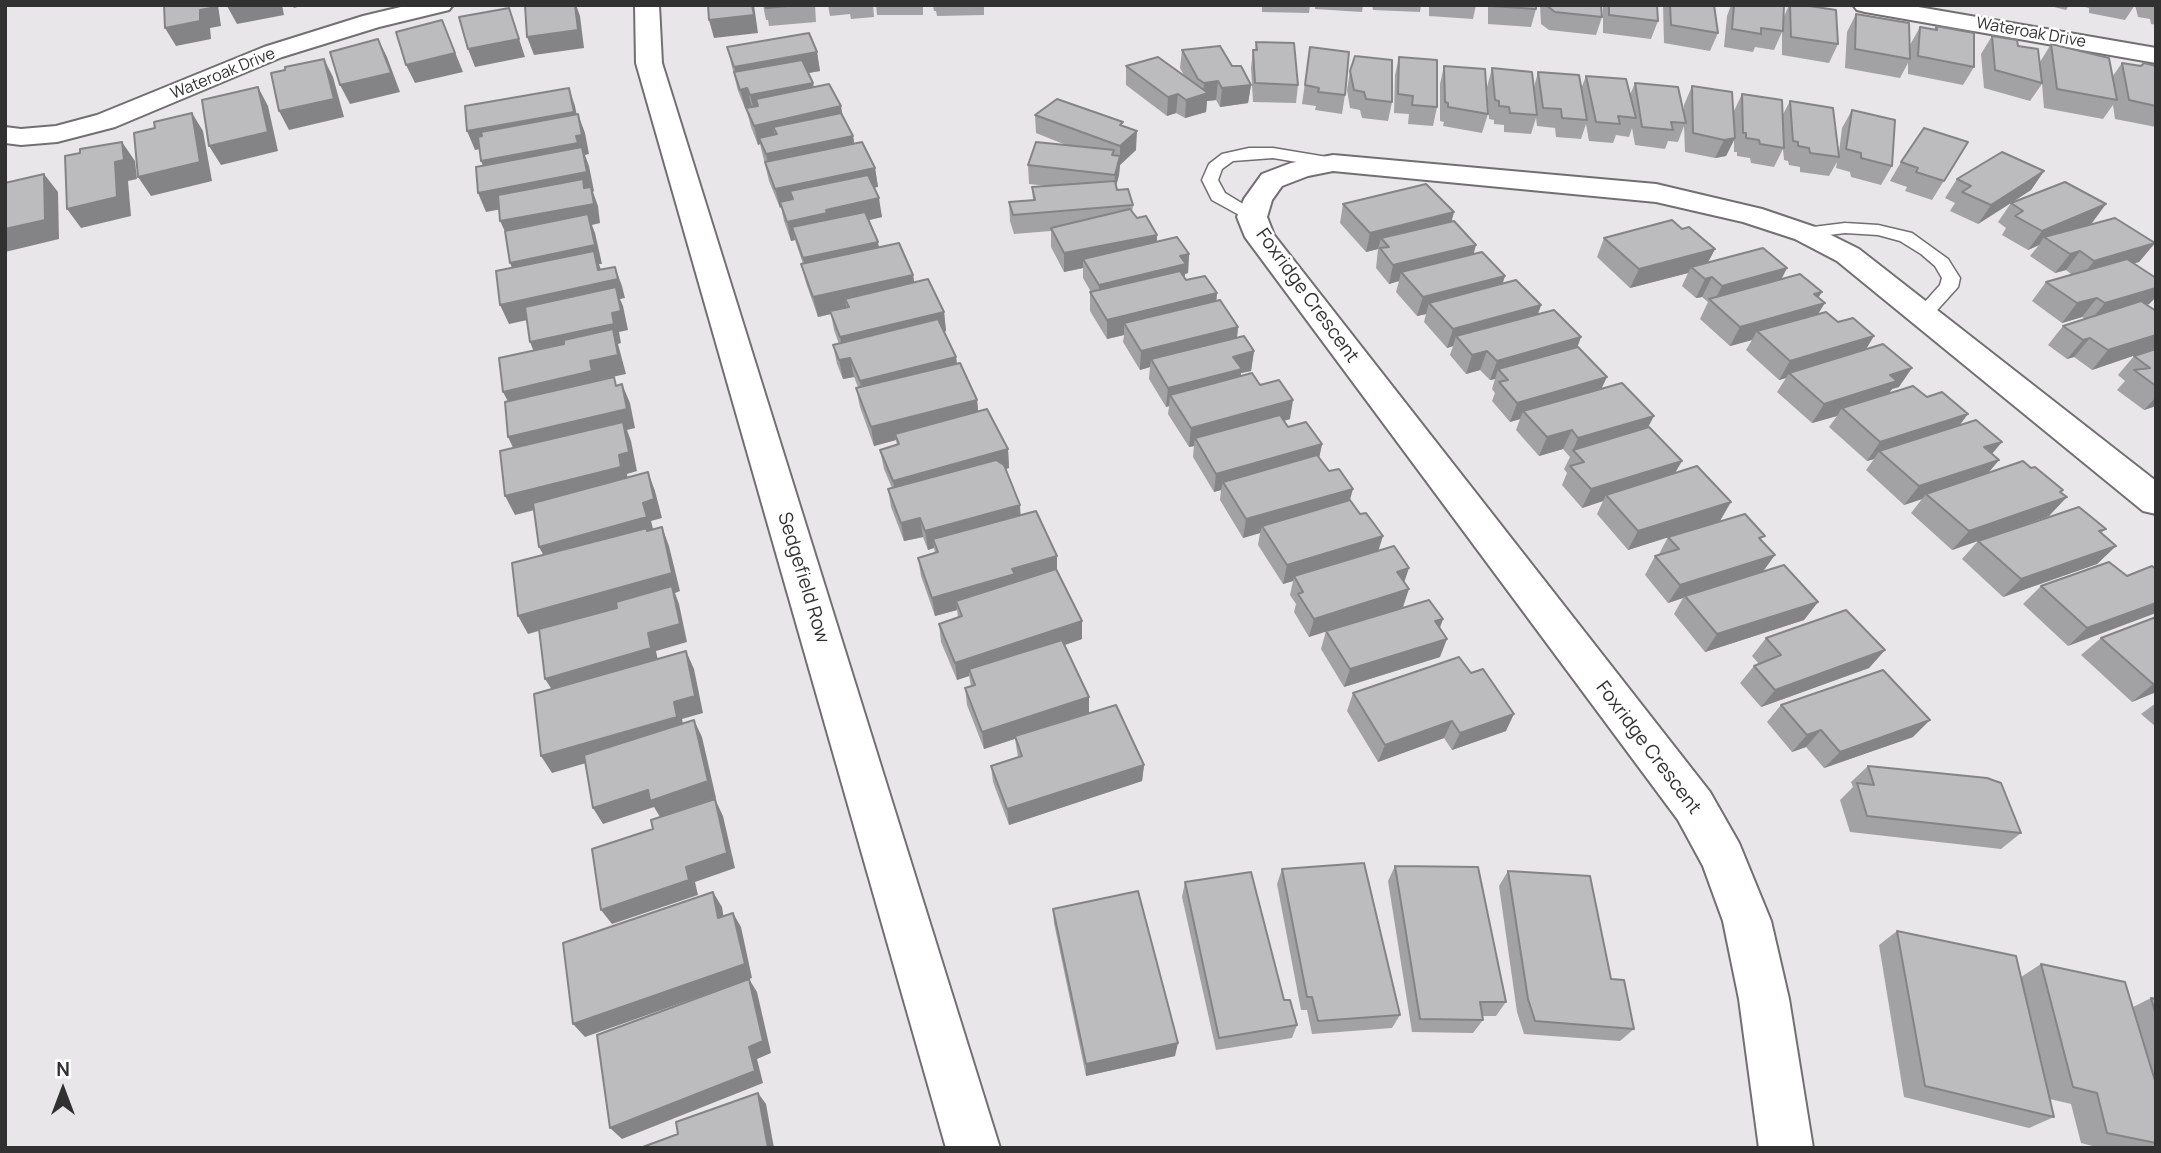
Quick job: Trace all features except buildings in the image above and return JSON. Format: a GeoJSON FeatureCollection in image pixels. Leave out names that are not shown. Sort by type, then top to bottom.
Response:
{"type":"FeatureCollection","features":[{"type":"Feature","properties":{"kind":"street","name":"Wateroak Drive"},"geometry":{"type":"LineString","coordinates":[[6,136],[57,134],[106,121],[273,52],[372,21],[441,5]]}},
{"type":"Feature","properties":{"kind":"street","name":"Sedgefield Row"},"geometry":{"type":"LineString","coordinates":[[647,5],[649,63],[973,1148]]}},
{"type":"Feature","properties":{"kind":"street","name":"Wateroak Drive"},"geometry":{"type":"LineString","coordinates":[[1865,5],[2156,56]]}},
{"type":"Feature","properties":{"kind":"street","name":"Foxridge Crescent"},"geometry":{"type":"LineString","coordinates":[[1786,1148],[1764,999],[1747,921],[1723,859],[1694,806],[1260,237],[1252,217],[1258,199],[1272,180],[1301,169],[1334,163],[1656,193],[1741,212],[1805,233],[1848,255],[2156,501]]}},
{"type":"Feature","properties":{"kind":"lane"},"geometry":{"type":"LineString","coordinates":[[1252,217],[1217,196],[1210,180],[1215,167],[1228,157],[1249,153],[1273,153],[1334,163]]}},
{"type":"Feature","properties":{"kind":"lane"},"geometry":{"type":"LineString","coordinates":[[1805,233],[1845,228],[1878,230],[1906,237],[1927,250],[1942,263],[1951,278],[1949,288],[1923,314]]}}]}
